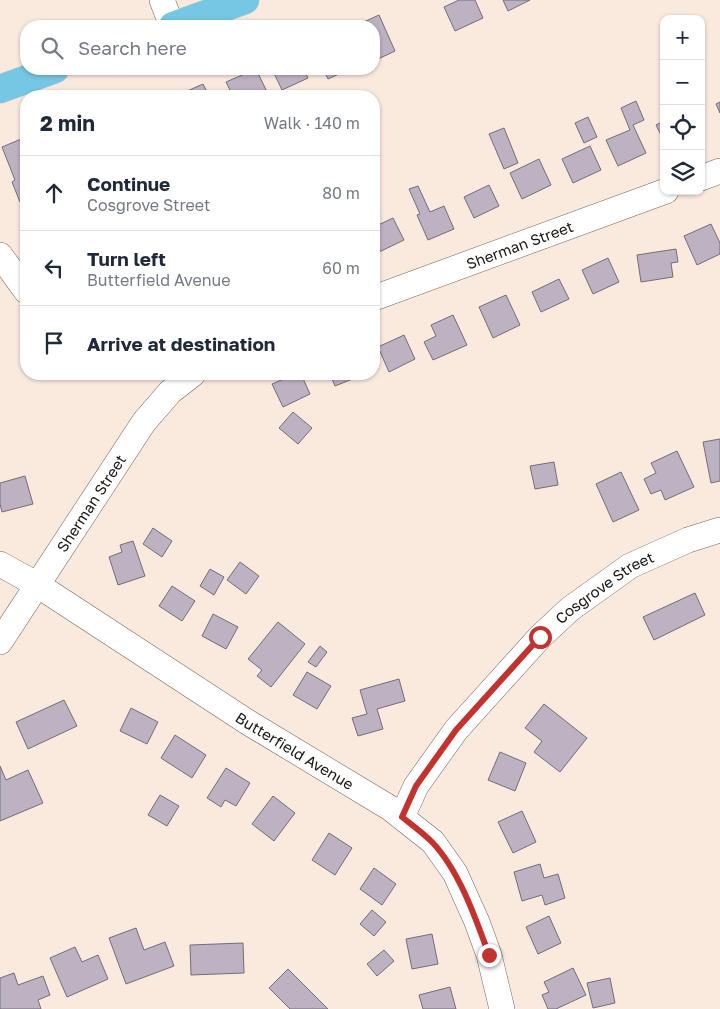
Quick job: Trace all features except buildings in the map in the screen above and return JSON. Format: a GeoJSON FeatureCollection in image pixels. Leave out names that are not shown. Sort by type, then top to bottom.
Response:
{"type":"FeatureCollection","features":[{"type":"Feature","properties":{"kind":"main road"},"geometry":{"type":"LineString","coordinates":[[189,20],[245,0]]}},
{"type":"Feature","properties":{"kind":"main road"},"geometry":{"type":"LineString","coordinates":[[0,89],[38,75]]}},
{"type":"Feature","properties":{"kind":"street"},"geometry":{"type":"LineString","coordinates":[[162,0],[170,20]]}},
{"type":"Feature","properties":{"kind":"street"},"geometry":{"type":"LineString","coordinates":[[705,177],[720,171]]}},
{"type":"Feature","properties":{"kind":"street","name":"Sherman Street"},"geometry":{"type":"LineString","coordinates":[[380,296],[660,193]]}},
{"type":"Feature","properties":{"kind":"street"},"geometry":{"type":"LineString","coordinates":[[0,255],[20,283]]}},
{"type":"Feature","properties":{"kind":"street","name":"Sherman Street"},"geometry":{"type":"LineString","coordinates":[[0,642],[36,584],[144,422],[170,392],[178,380]]}},
{"type":"Feature","properties":{"kind":"street","name":"Cosgrove Street"},"geometry":{"type":"LineString","coordinates":[[402,817],[416,786],[456,730],[540,637],[570,608],[630,566],[688,540],[720,530]]}},
{"type":"Feature","properties":{"kind":"street","name":"Butterfield Avenue"},"geometry":{"type":"LineString","coordinates":[[0,564],[36,584],[250,723],[390,808],[433,842],[455,873],[477,922],[489,955],[502,1009]]}},
{"type":"Feature","properties":{"kind":"route"},"geometry":{"type":"LineString","coordinates":[[489,955],[477,922],[455,873],[433,842],[402,817],[416,786],[456,730],[540,637]]}}]}
